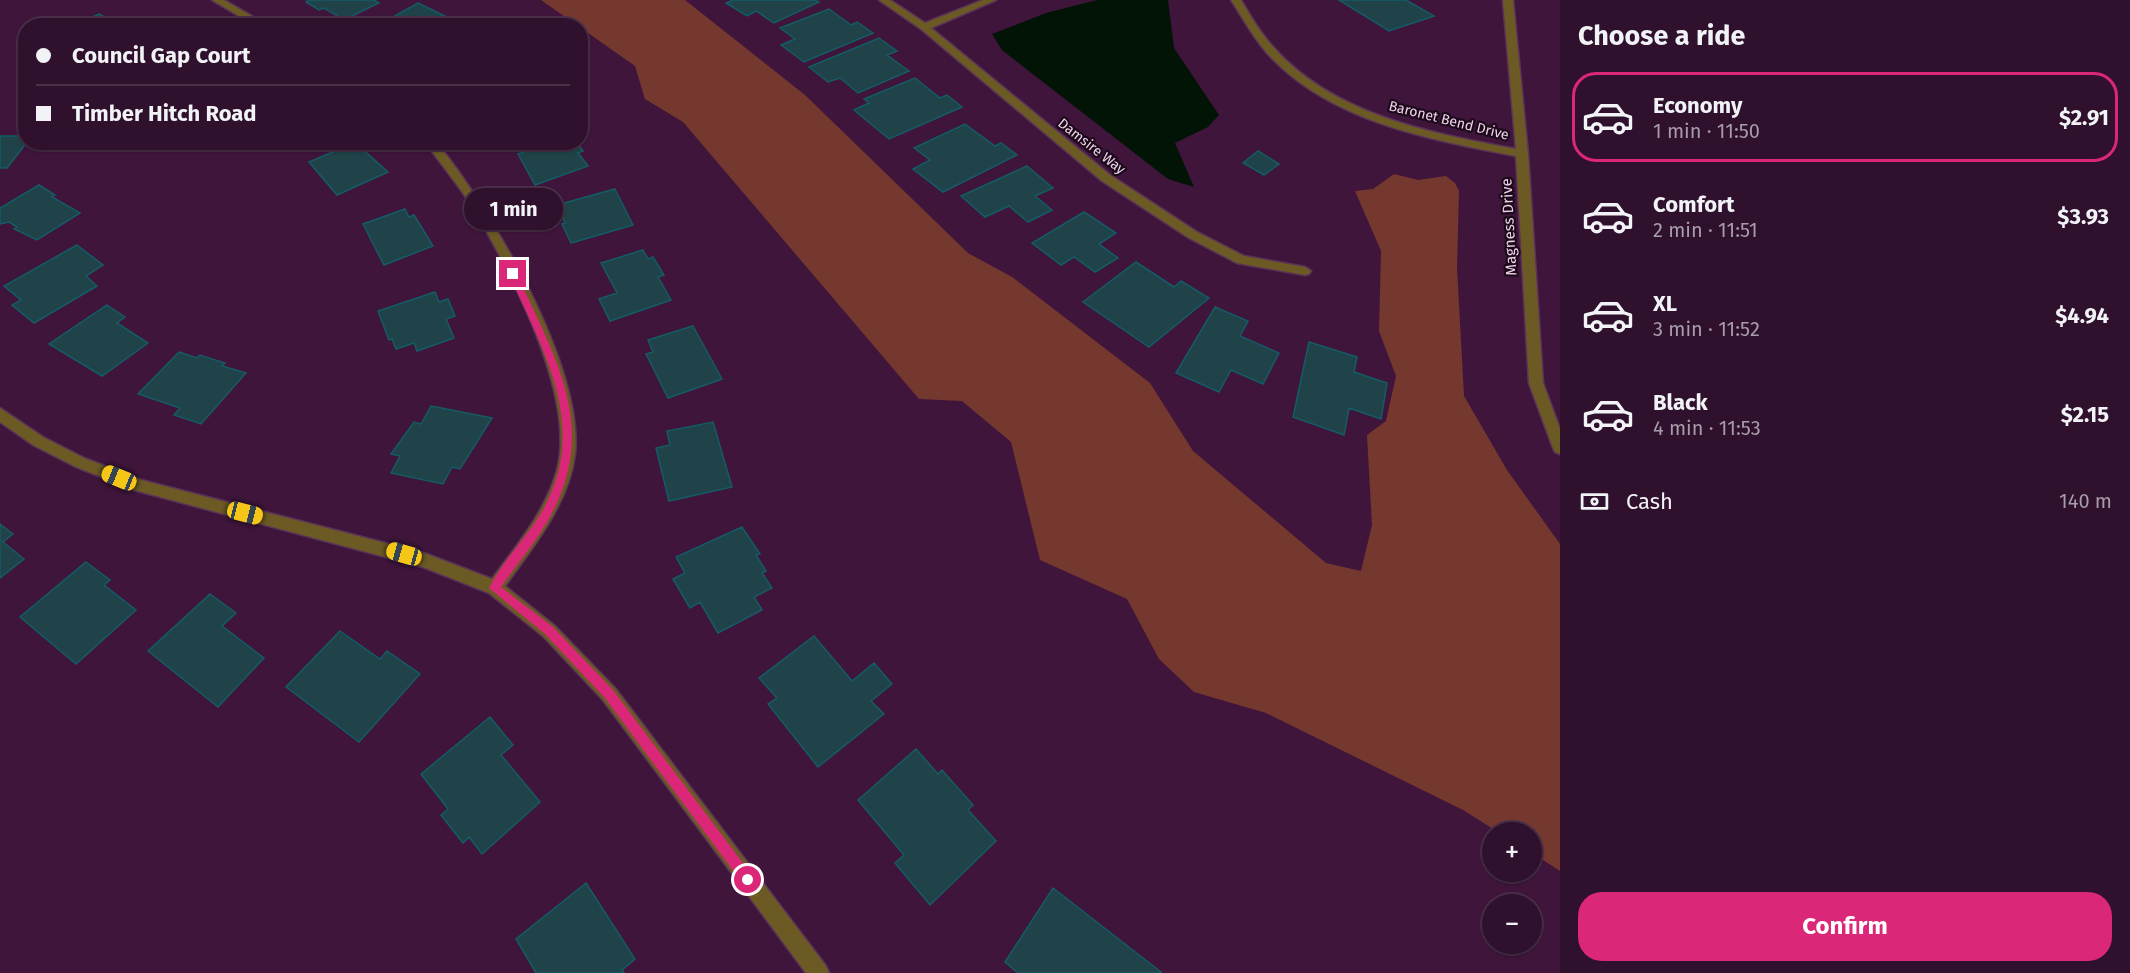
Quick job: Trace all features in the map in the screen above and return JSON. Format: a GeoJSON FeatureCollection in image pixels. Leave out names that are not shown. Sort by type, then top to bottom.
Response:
{"type":"FeatureCollection","features":[{"type":"Feature","properties":{"kind":"street"},"geometry":{"type":"LineString","coordinates":[[217,0],[250,18]]}},
{"type":"Feature","properties":{"kind":"street","name":"Damsire Way"},"geometry":{"type":"LineString","coordinates":[[884,0],[924,27],[1106,178],[1193,235],[1241,260],[1305,271]]}},
{"type":"Feature","properties":{"kind":"street"},"geometry":{"type":"LineString","coordinates":[[924,27],[991,0]]}},
{"type":"Feature","properties":{"kind":"street","name":"Baronet Bend Drive"},"geometry":{"type":"LineString","coordinates":[[1236,0],[1277,58],[1302,80],[1331,97],[1368,115],[1418,131],[1522,153]]}},
{"type":"Feature","properties":{"kind":"street","name":"Magness Drive"},"geometry":{"type":"LineString","coordinates":[[1508,0],[1522,153],[1536,383],[1560,448]]}},
{"type":"Feature","properties":{"kind":"street"},"geometry":{"type":"LineString","coordinates":[[436,150],[483,212],[558,375],[568,416],[568,454],[551,506],[495,588]]}},
{"type":"Feature","properties":{"kind":"street"},"geometry":{"type":"LineString","coordinates":[[0,414],[38,441],[79,462],[139,486],[424,560],[495,588],[549,630],[609,694],[819,973]]}},
{"type":"Feature","properties":{"kind":"shaded area"},"geometry":{"type":"Polygon","coordinates":[[[541,0],[685,0],[805,95],[968,253],[1012,277],[1150,383],[1193,451],[1326,563],[1361,571],[1372,525],[1367,435],[1386,421],[1396,376],[1379,331],[1381,251],[1355,191],[1373,189],[1394,174],[1418,180],[1446,176],[1455,183],[1459,191],[1457,268],[1464,396],[1507,470],[1560,544],[1560,871],[1542,859],[1542,822],[1482,822],[1463,810],[1266,713],[1194,692],[1159,659],[1127,599],[1040,560],[1011,442],[962,401],[919,399],[683,122],[645,99],[635,66],[588,33],[588,18],[567,18],[541,0]]]}},
{"type":"Feature","properties":{"kind":"shaded area"},"geometry":{"type":"Polygon","coordinates":[[[1097,0],[1168,0],[1174,48],[1219,115],[1208,127],[1175,143],[1194,187],[1168,179],[1002,50],[992,34],[1046,13],[1097,0]]]}},
{"type":"Feature","properties":{"kind":"building"},"geometry":{"type":"Polygon","coordinates":[[[309,0],[374,0],[379,3],[348,18],[341,18],[324,8],[319,10],[306,2],[309,0]]]}},
{"type":"Feature","properties":{"kind":"building"},"geometry":{"type":"Polygon","coordinates":[[[733,0],[815,0],[819,2],[774,23],[756,11],[747,16],[726,3],[733,0]]]}},
{"type":"Feature","properties":{"kind":"building"},"geometry":{"type":"Polygon","coordinates":[[[1339,0],[1406,0],[1434,16],[1389,31],[1339,0]]]}},
{"type":"Feature","properties":{"kind":"building"},"geometry":{"type":"Polygon","coordinates":[[[418,3],[449,18],[391,18],[418,3]]]}},
{"type":"Feature","properties":{"kind":"building"},"geometry":{"type":"Polygon","coordinates":[[[829,9],[851,25],[857,22],[873,33],[804,62],[781,45],[795,39],[780,28],[829,9]]]}},
{"type":"Feature","properties":{"kind":"building"},"geometry":{"type":"Polygon","coordinates":[[[99,14],[106,18],[90,18],[99,14]]]}},
{"type":"Feature","properties":{"kind":"building"},"geometry":{"type":"Polygon","coordinates":[[[879,38],[897,51],[887,55],[909,71],[858,93],[840,78],[828,82],[809,67],[879,38]]]}},
{"type":"Feature","properties":{"kind":"building"},"geometry":{"type":"Polygon","coordinates":[[[915,78],[940,98],[947,95],[962,107],[889,139],[854,110],[869,103],[864,99],[915,78]]]}},
{"type":"Feature","properties":{"kind":"building"},"geometry":{"type":"Polygon","coordinates":[[[965,124],[995,146],[1001,143],[1017,155],[943,192],[913,169],[930,160],[914,148],[965,124]]]}},
{"type":"Feature","properties":{"kind":"building"},"geometry":{"type":"Polygon","coordinates":[[[0,136],[18,136],[18,150],[21,150],[7,168],[0,168],[0,136]]]}},
{"type":"Feature","properties":{"kind":"building"},"geometry":{"type":"Polygon","coordinates":[[[337,150],[363,150],[388,172],[337,195],[309,162],[337,150]]]}},
{"type":"Feature","properties":{"kind":"building"},"geometry":{"type":"Polygon","coordinates":[[[529,150],[582,150],[578,153],[588,166],[535,185],[518,154],[529,150]]]}},
{"type":"Feature","properties":{"kind":"building"},"geometry":{"type":"Polygon","coordinates":[[[1258,151],[1279,164],[1264,175],[1243,163],[1258,151]]]}},
{"type":"Feature","properties":{"kind":"building"},"geometry":{"type":"Polygon","coordinates":[[[1027,166],[1053,188],[1035,196],[1052,210],[1028,222],[1009,206],[985,217],[961,196],[1027,166]]]}},
{"type":"Feature","properties":{"kind":"building"},"geometry":{"type":"Polygon","coordinates":[[[39,185],[55,195],[52,197],[80,213],[37,240],[14,229],[17,227],[9,222],[0,224],[0,208],[39,185]]]}},
{"type":"Feature","properties":{"kind":"building"},"geometry":{"type":"Polygon","coordinates":[[[615,189],[633,225],[571,243],[562,224],[565,223],[557,205],[615,189]]]}},
{"type":"Feature","properties":{"kind":"building"},"geometry":{"type":"Polygon","coordinates":[[[405,209],[409,217],[414,215],[433,246],[384,265],[363,224],[405,209]]]}},
{"type":"Feature","properties":{"kind":"building"},"geometry":{"type":"Polygon","coordinates":[[[1084,212],[1116,233],[1099,244],[1118,258],[1095,272],[1074,257],[1061,265],[1032,243],[1084,212]]]}},
{"type":"Feature","properties":{"kind":"building"},"geometry":{"type":"Polygon","coordinates":[[[77,245],[103,265],[86,276],[97,286],[34,323],[12,305],[21,300],[4,286],[77,245]]]}},
{"type":"Feature","properties":{"kind":"building"},"geometry":{"type":"Polygon","coordinates":[[[643,250],[648,259],[653,257],[664,275],[658,277],[671,300],[610,321],[599,299],[617,293],[601,263],[643,250]]]}},
{"type":"Feature","properties":{"kind":"building"},"geometry":{"type":"Polygon","coordinates":[[[1136,262],[1174,287],[1181,281],[1209,298],[1149,347],[1083,302],[1136,262]]]}},
{"type":"Feature","properties":{"kind":"building"},"geometry":{"type":"Polygon","coordinates":[[[435,292],[439,302],[448,299],[455,316],[446,319],[454,338],[417,351],[414,343],[396,349],[392,339],[389,340],[378,311],[435,292]]]}},
{"type":"Feature","properties":{"kind":"building"},"geometry":{"type":"Polygon","coordinates":[[[107,305],[125,317],[117,323],[148,343],[102,376],[49,344],[107,305]]]}},
{"type":"Feature","properties":{"kind":"building"},"geometry":{"type":"Polygon","coordinates":[[[1215,307],[1248,321],[1240,336],[1279,353],[1263,384],[1231,370],[1219,392],[1176,373],[1215,307]]]}},
{"type":"Feature","properties":{"kind":"building"},"geometry":{"type":"Polygon","coordinates":[[[693,326],[722,379],[668,398],[646,354],[653,352],[648,340],[693,326]]]}},
{"type":"Feature","properties":{"kind":"building"},"geometry":{"type":"Polygon","coordinates":[[[1309,342],[1357,357],[1354,372],[1387,383],[1381,419],[1349,408],[1344,435],[1293,417],[1309,342]]]}},
{"type":"Feature","properties":{"kind":"building"},"geometry":{"type":"Polygon","coordinates":[[[179,352],[197,358],[200,355],[225,363],[222,366],[246,373],[201,424],[174,415],[180,408],[138,394],[179,352]]]}},
{"type":"Feature","properties":{"kind":"building"},"geometry":{"type":"Polygon","coordinates":[[[431,406],[492,418],[460,469],[452,467],[443,484],[391,473],[400,456],[391,454],[414,422],[421,424],[431,406]]]}},
{"type":"Feature","properties":{"kind":"building"},"geometry":{"type":"Polygon","coordinates":[[[713,422],[732,487],[669,501],[656,448],[670,445],[667,431],[713,422]]]}},
{"type":"Feature","properties":{"kind":"building"},"geometry":{"type":"Polygon","coordinates":[[[0,524],[13,534],[3,542],[24,559],[0,578],[0,524]]]}},
{"type":"Feature","properties":{"kind":"building"},"geometry":{"type":"Polygon","coordinates":[[[742,527],[760,554],[756,555],[766,571],[762,573],[772,588],[754,597],[762,610],[718,633],[700,602],[690,608],[673,579],[685,573],[676,557],[742,527]]]}},
{"type":"Feature","properties":{"kind":"building"},"geometry":{"type":"Polygon","coordinates":[[[86,562],[110,580],[104,585],[136,610],[76,664],[20,617],[86,562]]]}},
{"type":"Feature","properties":{"kind":"building"},"geometry":{"type":"Polygon","coordinates":[[[210,594],[236,613],[222,626],[264,658],[218,707],[148,651],[210,594]]]}},
{"type":"Feature","properties":{"kind":"building"},"geometry":{"type":"Polygon","coordinates":[[[340,631],[380,659],[387,651],[420,674],[359,742],[286,687],[340,631]]]}},
{"type":"Feature","properties":{"kind":"building"},"geometry":{"type":"Polygon","coordinates":[[[814,636],[852,681],[874,663],[892,684],[871,701],[884,714],[818,767],[768,704],[777,698],[759,678],[814,636]]]}},
{"type":"Feature","properties":{"kind":"building"},"geometry":{"type":"Polygon","coordinates":[[[490,717],[513,745],[501,755],[540,802],[482,854],[469,837],[463,843],[441,815],[448,809],[421,774],[490,717]]]}},
{"type":"Feature","properties":{"kind":"building"},"geometry":{"type":"Polygon","coordinates":[[[916,749],[938,774],[942,770],[973,805],[968,810],[996,841],[930,905],[895,863],[904,855],[858,800],[916,749]]]}},
{"type":"Feature","properties":{"kind":"building"},"geometry":{"type":"Polygon","coordinates":[[[586,883],[635,959],[622,970],[624,973],[536,973],[516,939],[586,883]]]}},
{"type":"Feature","properties":{"kind":"building"},"geometry":{"type":"Polygon","coordinates":[[[1053,888],[1161,973],[1018,973],[1005,962],[1053,888]]]}},
{"type":"Feature","properties":{"kind":"route"},"geometry":{"type":"LineString","coordinates":[[513,274],[558,375],[568,416],[568,454],[551,506],[495,588],[549,630],[609,694],[748,880]]}}]}
